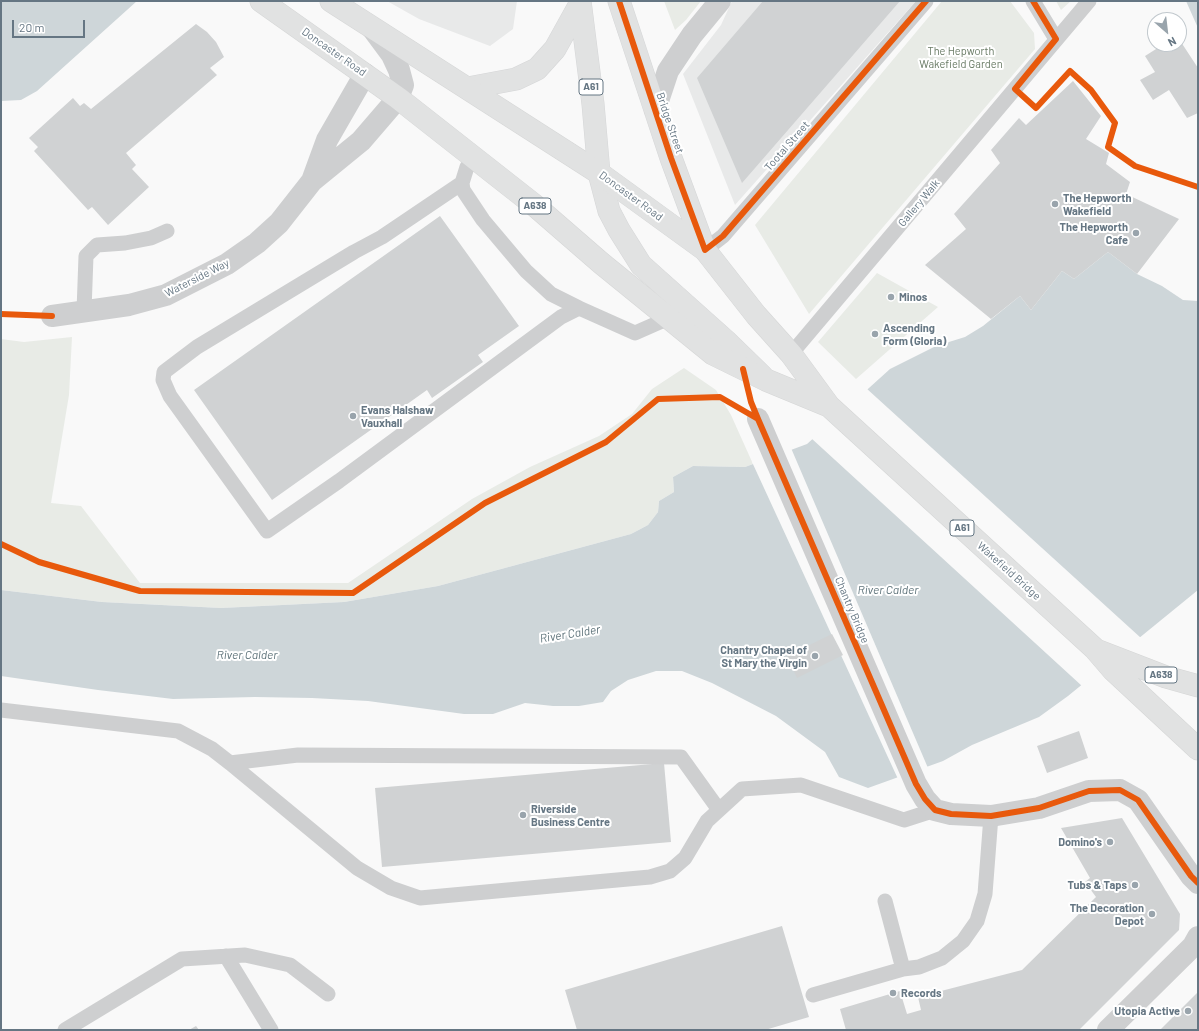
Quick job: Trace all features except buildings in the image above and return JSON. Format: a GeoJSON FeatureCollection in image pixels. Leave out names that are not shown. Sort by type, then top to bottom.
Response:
{"type":"FeatureCollection","features":[{"type":"Feature","properties":{"kind":"main road","name":"Doncaster Road"},"geometry":{"type":"LineString","coordinates":[[261,1],[398,98],[533,204],[601,263],[713,354],[766,380],[829,406]]}},
{"type":"Feature","properties":{"kind":"main road","name":"Doncaster Road"},"geometry":{"type":"LineString","coordinates":[[331,1],[599,173],[705,250],[756,315],[791,354],[829,406]]}},
{"type":"Feature","properties":{"kind":"main road","name":"Bridge Street"},"geometry":{"type":"LineString","coordinates":[[619,1],[655,110],[705,250]]}},
{"type":"Feature","properties":{"kind":"main road"},"geometry":{"type":"LineString","coordinates":[[468,88],[516,80],[537,69],[554,49],[580,2]]}},
{"type":"Feature","properties":{"kind":"main road","name":"A61"},"geometry":{"type":"LineString","coordinates":[[580,2],[593,104],[599,173]]}},
{"type":"Feature","properties":{"kind":"main road","name":"Doncaster Road"},"geometry":{"type":"LineString","coordinates":[[599,173],[609,211],[619,230],[642,265],[726,341],[766,380]]}},
{"type":"Feature","properties":{"kind":"main road","name":"Wakefield Bridge"},"geometry":{"type":"LineString","coordinates":[[829,406],[1095,649],[1119,665],[1148,704],[1170,722]]}},
{"type":"Feature","properties":{"kind":"main road","name":"A638"},"geometry":{"type":"LineString","coordinates":[[1119,665],[1198,686]]}},
{"type":"Feature","properties":{"kind":"main road"},"geometry":{"type":"LineString","coordinates":[[1170,722],[1198,726]]}},
{"type":"Feature","properties":{"kind":"main road","name":"A61"},"geometry":{"type":"LineString","coordinates":[[1170,722],[1198,749]]}},
{"type":"Feature","properties":{"kind":"street","name":"Bridge Street"},"geometry":{"type":"LineString","coordinates":[[655,110],[668,72],[692,35],[720,1]]}},
{"type":"Feature","properties":{"kind":"street","name":"Waterside Way"},"geometry":{"type":"LineString","coordinates":[[52,316],[129,305],[166,295],[227,264],[257,243],[279,223],[312,181],[361,141],[398,98],[403,84],[400,70],[392,55],[372,27]]}},
{"type":"Feature","properties":{"kind":"street","name":"Waterside Way"},"geometry":{"type":"LineString","coordinates":[[312,181],[327,140],[365,74]]}},
{"type":"Feature","properties":{"kind":"street","name":"Chantry Bridge"},"geometry":{"type":"LineString","coordinates":[[758,419],[916,784],[935,810]]}},
{"type":"Feature","properties":{"kind":"street"},"geometry":{"type":"LineString","coordinates":[[935,810],[951,814],[991,816],[1039,808],[1089,791],[1120,790],[1138,800],[1191,876],[1198,883]]}},
{"type":"Feature","properties":{"kind":"street"},"geometry":{"type":"LineString","coordinates":[[1108,1030],[1193,946],[1198,937]]}},
{"type":"Feature","properties":{"kind":"lane","name":"Tootal Street"},"geometry":{"type":"LineString","coordinates":[[705,250],[723,236],[926,1]]}},
{"type":"Feature","properties":{"kind":"lane"},"geometry":{"type":"LineString","coordinates":[[1033,1],[1056,39]]}},
{"type":"Feature","properties":{"kind":"lane","name":"Gallery Walk"},"geometry":{"type":"LineString","coordinates":[[791,354],[1089,1]]}},
{"type":"Feature","properties":{"kind":"lane"},"geometry":{"type":"LineString","coordinates":[[476,159],[467,167],[462,183],[463,190],[483,220],[526,271],[551,294],[635,333],[669,318]]}},
{"type":"Feature","properties":{"kind":"lane"},"geometry":{"type":"LineString","coordinates":[[462,183],[382,237],[347,256],[197,347],[164,372],[163,380],[170,396],[267,531],[339,481],[562,317],[579,308]]}},
{"type":"Feature","properties":{"kind":"lane"},"geometry":{"type":"LineString","coordinates":[[84,312],[86,256],[98,245],[125,243],[151,238],[167,231]]}},
{"type":"Feature","properties":{"kind":"lane"},"geometry":{"type":"LineString","coordinates":[[1,710],[178,731],[212,749],[357,868],[391,888],[420,898],[650,876],[670,871],[685,858],[707,821],[742,789],[801,785],[904,820],[935,810]]}},
{"type":"Feature","properties":{"kind":"lane"},"geometry":{"type":"LineString","coordinates":[[230,763],[298,754],[681,757],[719,810]]}},
{"type":"Feature","properties":{"kind":"lane"},"geometry":{"type":"LineString","coordinates":[[813,994],[903,969],[919,967],[942,958],[963,941],[977,921],[985,894],[991,816]]}},
{"type":"Feature","properties":{"kind":"lane"},"geometry":{"type":"LineString","coordinates":[[885,901],[903,969]]}},
{"type":"Feature","properties":{"kind":"lane"},"geometry":{"type":"LineString","coordinates":[[65,1030],[182,958],[245,955],[290,965],[328,994]]}},
{"type":"Feature","properties":{"kind":"lane"},"geometry":{"type":"LineString","coordinates":[[226,956],[271,1030]]}},
{"type":"Feature","properties":{"kind":"shaded area"},"geometry":{"type":"Polygon","coordinates":[[[387,1],[517,1],[513,29],[490,46],[419,19],[387,1]]]}},
{"type":"Feature","properties":{"kind":"shaded area"},"geometry":{"type":"Polygon","coordinates":[[[732,1],[916,1],[735,205],[683,74],[721,25],[732,1]]]}},
{"type":"Feature","properties":{"kind":"green space"},"geometry":{"type":"Polygon","coordinates":[[[664,1],[701,1],[686,20],[675,30],[664,1]]]}},
{"type":"Feature","properties":{"kind":"green space","name":"The Hepworth Wakefield Garden"},"geometry":{"type":"Polygon","coordinates":[[[942,1],[1010,1],[1034,33],[1035,49],[809,314],[755,225],[942,1]]]}},
{"type":"Feature","properties":{"kind":"green space"},"geometry":{"type":"Polygon","coordinates":[[[1056,1],[1071,1],[1061,10],[1056,1]]]}},
{"type":"Feature","properties":{"kind":"green space"},"geometry":{"type":"Polygon","coordinates":[[[877,273],[938,307],[856,379],[818,342],[877,273]]]}},
{"type":"Feature","properties":{"kind":"green space"},"geometry":{"type":"Polygon","coordinates":[[[72,337],[69,395],[51,503],[81,506],[140,583],[348,583],[472,499],[530,467],[599,436],[632,414],[652,389],[684,368],[716,390],[731,415],[753,464],[745,467],[693,466],[673,477],[674,492],[659,501],[658,512],[648,525],[631,534],[438,586],[344,602],[221,608],[102,602],[1,590],[1,339],[24,342],[72,337]]]}},
{"type":"Feature","properties":{"kind":"water"},"geometry":{"type":"Polygon","coordinates":[[[1,1],[137,1],[37,91],[21,100],[1,101],[1,1]]]}},
{"type":"Feature","properties":{"kind":"water"},"geometry":{"type":"Polygon","coordinates":[[[1186,1],[1198,1],[1198,28],[1186,1]]]}},
{"type":"Feature","properties":{"kind":"water","name":"River Calder"},"geometry":{"type":"Polygon","coordinates":[[[1108,252],[1137,274],[1162,286],[1183,300],[1198,301],[1198,590],[1068,696],[1039,717],[972,745],[943,761],[868,788],[839,777],[825,752],[776,716],[712,683],[682,671],[656,671],[628,680],[611,691],[603,702],[579,706],[553,706],[525,703],[493,714],[464,714],[368,701],[312,698],[255,697],[173,699],[1,676],[1,590],[102,602],[221,608],[344,602],[438,586],[631,534],[648,525],[658,512],[659,501],[674,492],[673,477],[693,466],[745,467],[807,444],[890,369],[936,346],[965,337],[983,326],[1020,296],[1031,310],[1062,271],[1074,279],[1108,252]]]}},
{"type":"Feature","properties":{"kind":"pier"},"geometry":{"type":"Polygon","coordinates":[[[866,388],[1141,638],[1082,686],[811,438],[866,388]]]}},
{"type":"Feature","properties":{"kind":"pier"},"geometry":{"type":"Polygon","coordinates":[[[791,448],[928,768],[898,779],[752,462],[791,448]]]}},
{"type":"Feature","properties":{"kind":"cycle path"},"geometry":{"type":"LineString","coordinates":[[619,1],[671,158],[705,250],[723,236],[926,1]]}},
{"type":"Feature","properties":{"kind":"cycle path"},"geometry":{"type":"LineString","coordinates":[[1033,1],[1056,39],[1015,89],[1036,108],[1070,71],[1091,90],[1115,123],[1108,147],[1135,166],[1198,187]]}},
{"type":"Feature","properties":{"kind":"cycle path"},"geometry":{"type":"LineString","coordinates":[[1,314],[52,316]]}},
{"type":"Feature","properties":{"kind":"cycle path"},"geometry":{"type":"LineString","coordinates":[[743,369],[751,402],[758,419],[916,784],[925,799],[935,810],[951,814],[991,816],[1039,808],[1089,791],[1120,790],[1138,800],[1191,876],[1198,883]]}},
{"type":"Feature","properties":{"kind":"cycle path"},"geometry":{"type":"LineString","coordinates":[[1,544],[39,562],[140,591],[353,593],[485,503],[606,442],[658,399],[720,397],[758,419]]}},
{"type":"Feature","properties":{"kind":"place","name":"The Hepworth Wakefield"},"geometry":{"type":"Point","coordinates":[1055,204]}},
{"type":"Feature","properties":{"kind":"place","name":"The Hepworth Cafe"},"geometry":{"type":"Point","coordinates":[1136,233]}},
{"type":"Feature","properties":{"kind":"place","name":"Minos"},"geometry":{"type":"Point","coordinates":[891,297]}},
{"type":"Feature","properties":{"kind":"place","name":"Ascending Form (Gloria)"},"geometry":{"type":"Point","coordinates":[875,334]}},
{"type":"Feature","properties":{"kind":"place","name":"Evans Halshaw Vauxhall"},"geometry":{"type":"Point","coordinates":[353,416]}},
{"type":"Feature","properties":{"kind":"place","name":"Chantry Chapel of St Mary the Virgin"},"geometry":{"type":"Point","coordinates":[815,656]}},
{"type":"Feature","properties":{"kind":"place","name":"Riverside Business Centre"},"geometry":{"type":"Point","coordinates":[523,815]}},
{"type":"Feature","properties":{"kind":"place","name":"Domino's"},"geometry":{"type":"Point","coordinates":[1110,842]}},
{"type":"Feature","properties":{"kind":"place","name":"Tubs & Taps"},"geometry":{"type":"Point","coordinates":[1135,885]}},
{"type":"Feature","properties":{"kind":"place","name":"The Decoration Depot"},"geometry":{"type":"Point","coordinates":[1152,914]}},
{"type":"Feature","properties":{"kind":"place","name":"Records"},"geometry":{"type":"Point","coordinates":[893,993]}},
{"type":"Feature","properties":{"kind":"place","name":"Utopia Active"},"geometry":{"type":"Point","coordinates":[1188,1011]}}]}
